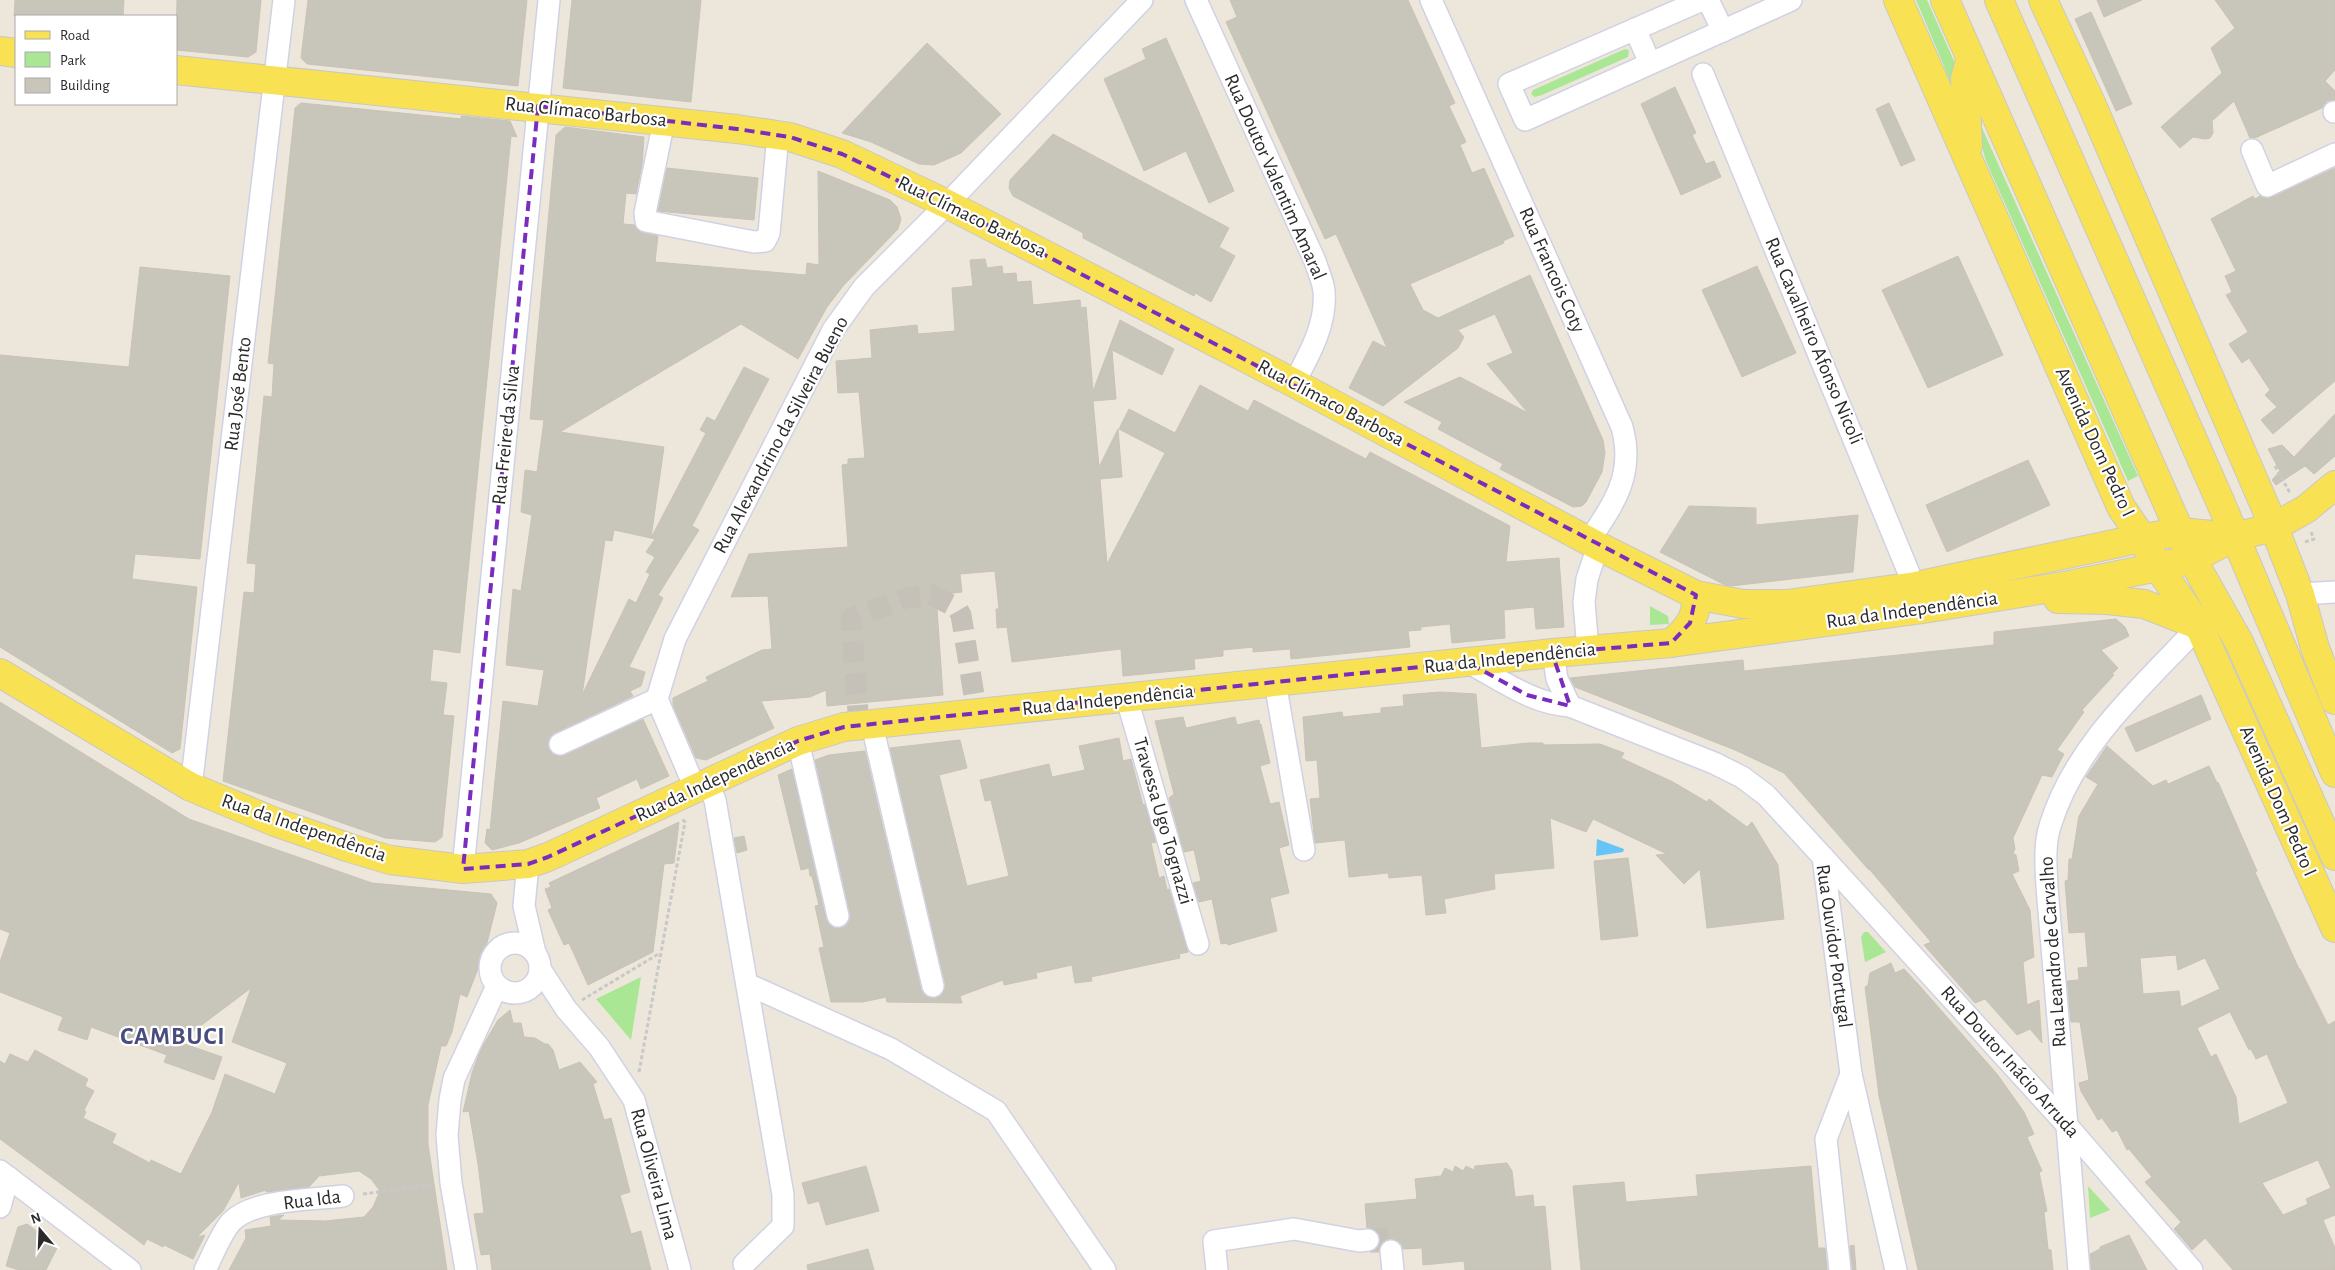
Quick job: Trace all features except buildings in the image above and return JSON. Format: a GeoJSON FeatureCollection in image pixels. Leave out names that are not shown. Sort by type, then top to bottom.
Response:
{"type":"FeatureCollection","features":[{"type":"Feature","properties":{"kind":"main road","name":"Avenida Dom Pedro I"},"geometry":{"type":"LineString","coordinates":[[1898,0],[2121,507],[2142,538],[2158,568],[2199,626],[2335,928]]}},
{"type":"Feature","properties":{"kind":"main road","name":"Avenida Dom Pedro I"},"geometry":{"type":"LineString","coordinates":[[1945,0],[2192,559],[2239,642],[2335,856]]}},
{"type":"Feature","properties":{"kind":"main road"},"geometry":{"type":"LineString","coordinates":[[1999,0],[2234,537],[2335,774]]}},
{"type":"Feature","properties":{"kind":"main road"},"geometry":{"type":"LineString","coordinates":[[2043,0],[2091,103],[2274,527],[2300,594],[2315,648],[2335,700]]}},
{"type":"Feature","properties":{"kind":"main road"},"geometry":{"type":"LineString","coordinates":[[0,51],[15,53]]}},
{"type":"Feature","properties":{"kind":"main road"},"geometry":{"type":"LineString","coordinates":[[1968,160],[1965,79],[1970,58]]}},
{"type":"Feature","properties":{"kind":"main road"},"geometry":{"type":"LineString","coordinates":[[2025,58],[2091,103]]}},
{"type":"Feature","properties":{"kind":"main road","name":"Rua Clímaco Barbosa"},"geometry":{"type":"LineString","coordinates":[[178,70],[538,106],[778,135],[842,154],[948,204],[1294,383],[1593,544],[1696,595]]}},
{"type":"Feature","properties":{"kind":"main road","name":"Rua da Independência"},"geometry":{"type":"LineString","coordinates":[[1696,595],[1743,604],[2004,596],[2158,568],[2192,559],[2234,537],[2274,527],[2306,509],[2335,485]]}},
{"type":"Feature","properties":{"kind":"main road","name":"Rua da Independência"},"geometry":{"type":"LineString","coordinates":[[0,673],[191,787],[275,822],[390,860],[463,869],[528,864],[548,857],[798,741],[844,727],[1127,699],[1553,653],[1671,643],[1919,598],[2142,538],[2180,532],[2234,537]]}},
{"type":"Feature","properties":{"kind":"main road"},"geometry":{"type":"LineString","coordinates":[[1671,643],[1683,633],[1695,615],[1696,595]]}},
{"type":"Feature","properties":{"kind":"main road"},"geometry":{"type":"LineString","coordinates":[[2004,596],[2107,600],[2144,604],[2239,642]]}},
{"type":"Feature","properties":{"kind":"street","name":"Rua José Bento"},"geometry":{"type":"LineString","coordinates":[[191,787],[284,0]]}},
{"type":"Feature","properties":{"kind":"street","name":"Rua Freire da Silva"},"geometry":{"type":"LineString","coordinates":[[463,869],[549,0]]}},
{"type":"Feature","properties":{"kind":"street","name":"Rua Alexandrino da Silveira Bueno"},"geometry":{"type":"LineString","coordinates":[[657,699],[675,639],[833,330],[864,287],[948,204],[1142,0]]}},
{"type":"Feature","properties":{"kind":"street","name":"Rua Doutor Valentim Amaral"},"geometry":{"type":"LineString","coordinates":[[1196,0],[1315,261],[1324,290],[1324,314],[1313,347],[1294,383]]}},
{"type":"Feature","properties":{"kind":"street","name":"Rua Francois Coty"},"geometry":{"type":"LineString","coordinates":[[1431,0],[1622,427],[1627,447],[1625,476],[1593,544],[1584,602],[1588,650]]}},
{"type":"Feature","properties":{"kind":"street"},"geometry":{"type":"LineString","coordinates":[[1702,0],[1676,5],[1635,29],[1509,84],[1525,120],[1790,0]]}},
{"type":"Feature","properties":{"kind":"street"},"geometry":{"type":"LineString","coordinates":[[1708,0],[1723,30]]}},
{"type":"Feature","properties":{"kind":"street"},"geometry":{"type":"LineString","coordinates":[[1635,29],[1650,63]]}},
{"type":"Feature","properties":{"kind":"street","name":"Rua Cavalheiro Afonso Nicoli"},"geometry":{"type":"LineString","coordinates":[[1703,74],[1919,598]]}},
{"type":"Feature","properties":{"kind":"street"},"geometry":{"type":"LineString","coordinates":[[664,121],[645,213],[646,221],[754,242],[765,241],[769,233],[778,135]]}},
{"type":"Feature","properties":{"kind":"street"},"geometry":{"type":"LineString","coordinates":[[2252,150],[2267,186],[2335,154]]}},
{"type":"Feature","properties":{"kind":"street"},"geometry":{"type":"LineString","coordinates":[[2300,594],[2335,592]]}},
{"type":"Feature","properties":{"kind":"street","name":"Rua Leandro de Carvalho"},"geometry":{"type":"LineString","coordinates":[[2079,1270],[2046,887],[2049,827],[2078,765],[2094,739],[2199,626]]}},
{"type":"Feature","properties":{"kind":"street"},"geometry":{"type":"LineString","coordinates":[[1553,653],[1558,679],[1570,706]]}},
{"type":"Feature","properties":{"kind":"street","name":"Rua Ouvidor Portugal"},"geometry":{"type":"LineString","coordinates":[[1467,662],[1528,695],[1555,706],[1570,706],[1714,763],[1742,777],[1766,796],[1823,857],[1851,1074],[1896,1270]]}},
{"type":"Feature","properties":{"kind":"street"},"geometry":{"type":"LineString","coordinates":[[1275,682],[1304,850]]}},
{"type":"Feature","properties":{"kind":"street"},"geometry":{"type":"LineString","coordinates":[[560,744],[657,699],[701,785],[714,800],[783,1195],[783,1226],[744,1264]]}},
{"type":"Feature","properties":{"kind":"street","name":"Travessa Ugo Tognazzi"},"geometry":{"type":"LineString","coordinates":[[1127,699],[1198,944]]}},
{"type":"Feature","properties":{"kind":"street"},"geometry":{"type":"LineString","coordinates":[[872,725],[933,986]]}},
{"type":"Feature","properties":{"kind":"street"},"geometry":{"type":"LineString","coordinates":[[798,741],[838,916]]}},
{"type":"Feature","properties":{"kind":"street","name":"Rua Doutor Inácio Arruda"},"geometry":{"type":"LineString","coordinates":[[1823,857],[2065,1122],[2192,1270]]}},
{"type":"Feature","properties":{"kind":"street"},"geometry":{"type":"LineString","coordinates":[[524,906],[504,945],[492,956],[490,964],[492,980],[497,986],[511,993],[520,993],[536,970],[524,906],[528,864]]}},
{"type":"Feature","properties":{"kind":"street"},"geometry":{"type":"LineString","coordinates":[[504,945],[521,943],[529,947],[536,970]]}},
{"type":"Feature","properties":{"kind":"street","name":"Rua Oliveira Lima"},"geometry":{"type":"LineString","coordinates":[[536,970],[566,1009],[599,1046],[634,1100],[680,1270]]}},
{"type":"Feature","properties":{"kind":"street"},"geometry":{"type":"LineString","coordinates":[[747,984],[891,1049],[996,1111],[1105,1270]]}},
{"type":"Feature","properties":{"kind":"street"},"geometry":{"type":"LineString","coordinates":[[466,1270],[451,1182],[447,1134],[450,1100],[454,1079],[497,986]]}},
{"type":"Feature","properties":{"kind":"street"},"geometry":{"type":"LineString","coordinates":[[1840,1270],[1826,1139],[1851,1074]]}},
{"type":"Feature","properties":{"kind":"street"},"geometry":{"type":"LineString","coordinates":[[0,1208],[4,1174]]}},
{"type":"Feature","properties":{"kind":"street"},"geometry":{"type":"LineString","coordinates":[[4,1174],[130,1270]]}},
{"type":"Feature","properties":{"kind":"street","name":"Rua Ida"},"geometry":{"type":"LineString","coordinates":[[205,1270],[230,1224],[240,1215],[254,1208],[270,1205],[343,1196]]}},
{"type":"Feature","properties":{"kind":"street"},"geometry":{"type":"LineString","coordinates":[[1216,1270],[1214,1241],[1294,1229],[1359,1241],[1368,1240]]}},
{"type":"Feature","properties":{"kind":"path"},"geometry":{"type":"LineString","coordinates":[[634,1100],[686,822],[663,804]]}},
{"type":"Feature","properties":{"kind":"path"},"geometry":{"type":"LineString","coordinates":[[566,1009],[660,954]]}},
{"type":"Feature","properties":{"kind":"path","name":"Rua Ida"},"geometry":{"type":"LineString","coordinates":[[343,1196],[451,1182]]}},
{"type":"Feature","properties":{"kind":"highlighted area"},"geometry":{"type":"Polygon","coordinates":[[[538,106],[790,137],[842,154],[947,204],[1696,595],[1690,623],[1671,643],[1552,653],[1570,706],[1527,695],[1467,662],[844,727],[798,741],[548,857],[528,864],[463,869],[538,106]]]}},
{"type":"Feature","properties":{"kind":"green space"},"geometry":{"type":"Polygon","coordinates":[[[1916,0],[1927,0],[1954,61],[1963,116],[1961,117],[1944,66],[1916,0]]]}},
{"type":"Feature","properties":{"kind":"green space"},"geometry":{"type":"Polygon","coordinates":[[[1625,49],[1629,50],[1628,57],[1542,95],[1535,97],[1531,94],[1533,90],[1625,49]]]}},
{"type":"Feature","properties":{"kind":"green space"},"geometry":{"type":"Polygon","coordinates":[[[1974,110],[2138,476],[2128,481],[1986,161],[1972,112],[1974,110]]]}},
{"type":"Feature","properties":{"kind":"green space"},"geometry":{"type":"Polygon","coordinates":[[[1650,606],[1668,616],[1669,624],[1650,625],[1650,606]]]}},
{"type":"Feature","properties":{"kind":"green space"},"geometry":{"type":"Polygon","coordinates":[[[1864,932],[1868,932],[1886,952],[1865,962],[1861,937],[1864,932]]]}},
{"type":"Feature","properties":{"kind":"green space"},"geometry":{"type":"Polygon","coordinates":[[[641,977],[631,1040],[596,999],[641,977]]]}},
{"type":"Feature","properties":{"kind":"green space"},"geometry":{"type":"Polygon","coordinates":[[[2088,1186],[2110,1210],[2090,1218],[2088,1186]]]}},
{"type":"Feature","properties":{"kind":"water"},"geometry":{"type":"Polygon","coordinates":[[[1597,839],[1624,849],[1623,852],[1596,856],[1597,839]]]}},
{"type":"Feature","properties":{"kind":"tunnel"},"geometry":{"type":"LineString","coordinates":[[859,726],[851,618],[906,598],[932,595],[957,608],[961,615],[977,714]]}},
{"type":"Feature","properties":{"kind":"tunnel"},"geometry":{"type":"LineString","coordinates":[[1368,1240],[1389,1238],[1391,1251]]}},
{"type":"Feature","properties":{"kind":"district","name":"CAMBUCI"},"geometry":{"type":"Point","coordinates":[173,1036]}}]}
